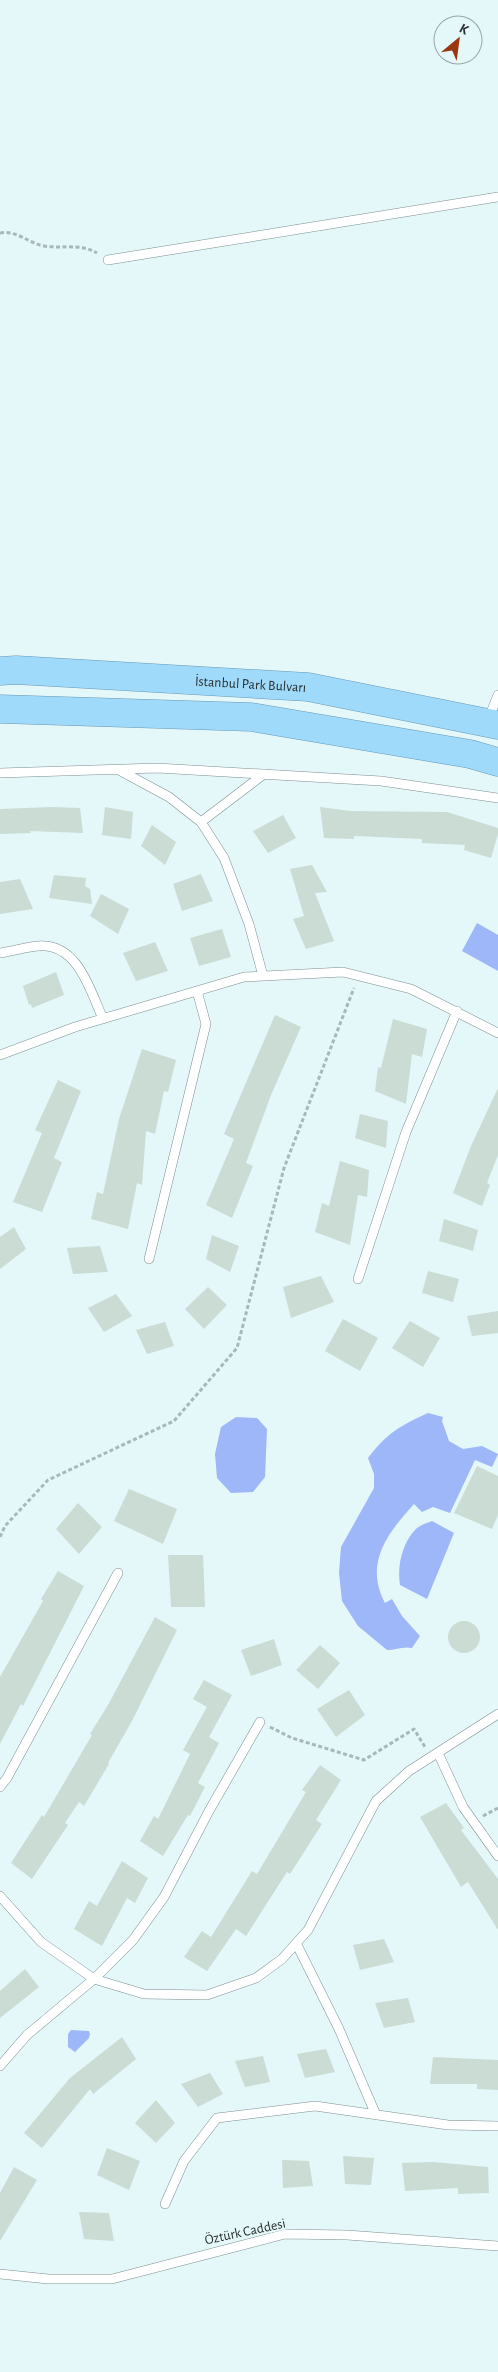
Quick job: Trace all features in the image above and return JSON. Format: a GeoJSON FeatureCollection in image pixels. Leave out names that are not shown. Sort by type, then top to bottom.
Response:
{"type":"FeatureCollection","features":[{"type":"Feature","properties":{"kind":"highway","name":"İstanbul Park Bulvarı"},"geometry":{"type":"LineString","coordinates":[[0,671],[16,670],[308,687],[493,724]]}},
{"type":"Feature","properties":{"kind":"highway"},"geometry":{"type":"LineString","coordinates":[[0,709],[251,718],[470,754],[498,762]]}},
{"type":"Feature","properties":{"kind":"lane"},"geometry":{"type":"LineString","coordinates":[[108,260],[498,197]]}},
{"type":"Feature","properties":{"kind":"lane"},"geometry":{"type":"LineString","coordinates":[[493,724],[498,695]]}},
{"type":"Feature","properties":{"kind":"lane"},"geometry":{"type":"LineString","coordinates":[[0,773],[157,768],[381,781],[498,798]]}},
{"type":"Feature","properties":{"kind":"lane"},"geometry":{"type":"LineString","coordinates":[[118,770],[169,797],[201,822],[224,858],[249,924],[263,976]]}},
{"type":"Feature","properties":{"kind":"lane"},"geometry":{"type":"LineString","coordinates":[[201,822],[264,774]]}},
{"type":"Feature","properties":{"kind":"lane"},"geometry":{"type":"LineString","coordinates":[[0,953],[40,946],[65,951],[80,969],[103,1018]]}},
{"type":"Feature","properties":{"kind":"lane"},"geometry":{"type":"LineString","coordinates":[[1,1058],[103,1018],[244,977],[263,976],[343,972],[411,989],[498,1033]]}},
{"type":"Feature","properties":{"kind":"lane"},"geometry":{"type":"LineString","coordinates":[[148,1258],[206,1024],[197,991]]}},
{"type":"Feature","properties":{"kind":"lane"},"geometry":{"type":"LineString","coordinates":[[358,1279],[406,1132],[457,1011]]}},
{"type":"Feature","properties":{"kind":"lane"},"geometry":{"type":"LineString","coordinates":[[0,1787],[7,1778],[118,1573]]}},
{"type":"Feature","properties":{"kind":"lane"},"geometry":{"type":"LineString","coordinates":[[0,1896],[41,1942],[94,1978],[144,1994],[207,1995],[256,1978],[282,1959],[308,1930],[376,1801],[408,1771],[498,1714]]}},
{"type":"Feature","properties":{"kind":"lane"},"geometry":{"type":"LineString","coordinates":[[0,2066],[27,2035],[94,1978],[133,1940],[164,1897],[210,1810],[260,1722]]}},
{"type":"Feature","properties":{"kind":"lane"},"geometry":{"type":"LineString","coordinates":[[435,1755],[463,1807],[498,1856]]}},
{"type":"Feature","properties":{"kind":"lane"},"geometry":{"type":"LineString","coordinates":[[296,1943],[339,2029],[376,2115]]}},
{"type":"Feature","properties":{"kind":"lane"},"geometry":{"type":"LineString","coordinates":[[166,2204],[184,2161],[218,2118],[315,2106],[448,2125],[498,2126]]}},
{"type":"Feature","properties":{"kind":"lane","name":"Öztürk Caddesi"},"geometry":{"type":"LineString","coordinates":[[0,2274],[48,2278],[112,2278],[241,2243],[285,2234],[347,2235],[498,2246]]}},
{"type":"Feature","properties":{"kind":"path"},"geometry":{"type":"LineString","coordinates":[[0,233],[11,231],[43,246],[87,247],[108,260]]}},
{"type":"Feature","properties":{"kind":"path"},"geometry":{"type":"LineString","coordinates":[[0,1537],[5,1526],[48,1480],[174,1422],[237,1348],[284,1168],[359,976]]}},
{"type":"Feature","properties":{"kind":"path"},"geometry":{"type":"LineString","coordinates":[[260,1722],[292,1738],[364,1760],[414,1728],[435,1755]]}},
{"type":"Feature","properties":{"kind":"water"},"geometry":{"type":"Polygon","coordinates":[[[477,923],[498,935],[498,971],[462,951],[477,923]]]}},
{"type":"Feature","properties":{"kind":"water"},"geometry":{"type":"Polygon","coordinates":[[[428,1413],[443,1417],[442,1421],[449,1441],[463,1449],[482,1446],[498,1454],[492,1467],[475,1460],[450,1513],[433,1507],[422,1512],[414,1504],[387,1538],[378,1562],[379,1588],[385,1603],[392,1599],[402,1616],[420,1636],[412,1648],[387,1650],[358,1626],[342,1601],[339,1573],[341,1547],[374,1488],[374,1474],[368,1458],[395,1431],[428,1413]]]}},
{"type":"Feature","properties":{"kind":"water"},"geometry":{"type":"Polygon","coordinates":[[[236,1417],[257,1418],[267,1429],[265,1477],[253,1492],[231,1493],[217,1478],[215,1454],[221,1427],[236,1417]]]}},
{"type":"Feature","properties":{"kind":"water"},"geometry":{"type":"Polygon","coordinates":[[[432,1521],[454,1533],[427,1599],[400,1585],[399,1570],[404,1547],[412,1534],[419,1527],[432,1521]]]}},
{"type":"Feature","properties":{"kind":"water"},"geometry":{"type":"Polygon","coordinates":[[[71,2030],[89,2031],[90,2034],[89,2038],[75,2052],[68,2047],[68,2034],[71,2030]]]}},
{"type":"Feature","properties":{"kind":"building"},"geometry":{"type":"Polygon","coordinates":[[[105,807],[133,812],[131,839],[102,835],[105,807]]]}},
{"type":"Feature","properties":{"kind":"building"},"geometry":{"type":"Polygon","coordinates":[[[320,807],[350,811],[447,812],[498,828],[498,834],[491,858],[464,850],[465,845],[422,843],[422,839],[354,836],[354,839],[324,838],[320,807]]]}},
{"type":"Feature","properties":{"kind":"building"},"geometry":{"type":"Polygon","coordinates":[[[80,808],[83,833],[30,831],[31,833],[0,834],[0,809],[80,808]]]}},
{"type":"Feature","properties":{"kind":"building"},"geometry":{"type":"Polygon","coordinates":[[[283,815],[296,838],[268,853],[253,831],[283,815]]]}},
{"type":"Feature","properties":{"kind":"building"},"geometry":{"type":"Polygon","coordinates":[[[152,825],[176,842],[165,865],[141,846],[152,825]]]}},
{"type":"Feature","properties":{"kind":"building"},"geometry":{"type":"Polygon","coordinates":[[[312,865],[327,892],[315,893],[334,941],[306,949],[293,919],[304,916],[290,869],[312,865]]]}},
{"type":"Feature","properties":{"kind":"building"},"geometry":{"type":"Polygon","coordinates":[[[201,874],[213,901],[182,911],[173,884],[201,874]]]}},
{"type":"Feature","properties":{"kind":"building"},"geometry":{"type":"Polygon","coordinates":[[[54,875],[86,878],[85,886],[90,889],[92,904],[49,898],[54,875]]]}},
{"type":"Feature","properties":{"kind":"building"},"geometry":{"type":"Polygon","coordinates":[[[20,879],[33,909],[0,914],[0,882],[20,879]]]}},
{"type":"Feature","properties":{"kind":"building"},"geometry":{"type":"Polygon","coordinates":[[[101,894],[129,909],[118,934],[90,916],[101,894]]]}},
{"type":"Feature","properties":{"kind":"building"},"geometry":{"type":"Polygon","coordinates":[[[222,929],[231,957],[199,966],[190,938],[222,929]]]}},
{"type":"Feature","properties":{"kind":"building"},"geometry":{"type":"Polygon","coordinates":[[[155,942],[168,971],[136,981],[123,953],[155,942]]]}},
{"type":"Feature","properties":{"kind":"building"},"geometry":{"type":"Polygon","coordinates":[[[56,972],[64,995],[32,1008],[31,1004],[29,1005],[23,986],[56,972]]]}},
{"type":"Feature","properties":{"kind":"building"},"geometry":{"type":"Polygon","coordinates":[[[275,1015],[301,1027],[271,1095],[246,1163],[253,1166],[232,1218],[206,1205],[234,1139],[224,1134],[275,1015]]]}},
{"type":"Feature","properties":{"kind":"building"},"geometry":{"type":"Polygon","coordinates":[[[393,1019],[427,1029],[422,1057],[412,1054],[406,1104],[375,1091],[378,1067],[381,1068],[393,1019]]]}},
{"type":"Feature","properties":{"kind":"building"},"geometry":{"type":"Polygon","coordinates":[[[142,1049],[176,1060],[168,1092],[164,1091],[155,1134],[146,1131],[142,1185],[137,1183],[128,1229],[91,1219],[97,1192],[103,1194],[119,1119],[142,1049]]]}},
{"type":"Feature","properties":{"kind":"building"},"geometry":{"type":"Polygon","coordinates":[[[58,1080],[81,1091],[54,1158],[62,1162],[42,1212],[13,1202],[42,1133],[35,1130],[58,1080]]]}},
{"type":"Feature","properties":{"kind":"building"},"geometry":{"type":"Polygon","coordinates":[[[498,1088],[498,1155],[487,1183],[490,1185],[482,1206],[453,1193],[471,1146],[498,1088]]]}},
{"type":"Feature","properties":{"kind":"building"},"geometry":{"type":"Polygon","coordinates":[[[360,1114],[388,1121],[386,1148],[355,1138],[360,1114]]]}},
{"type":"Feature","properties":{"kind":"building"},"geometry":{"type":"Polygon","coordinates":[[[340,1161],[369,1170],[367,1197],[358,1195],[350,1245],[315,1232],[322,1203],[329,1206],[340,1161]]]}},
{"type":"Feature","properties":{"kind":"building"},"geometry":{"type":"Polygon","coordinates":[[[444,1219],[478,1230],[473,1251],[439,1241],[444,1219]]]}},
{"type":"Feature","properties":{"kind":"building"},"geometry":{"type":"Polygon","coordinates":[[[14,1227],[26,1249],[0,1269],[0,1237],[14,1227]]]}},
{"type":"Feature","properties":{"kind":"building"},"geometry":{"type":"Polygon","coordinates":[[[212,1235],[239,1246],[230,1272],[206,1259],[212,1235]]]}},
{"type":"Feature","properties":{"kind":"building"},"geometry":{"type":"Polygon","coordinates":[[[100,1246],[108,1272],[73,1274],[67,1248],[100,1246]]]}},
{"type":"Feature","properties":{"kind":"building"},"geometry":{"type":"Polygon","coordinates":[[[428,1271],[459,1279],[453,1302],[422,1293],[428,1271]]]}},
{"type":"Feature","properties":{"kind":"building"},"geometry":{"type":"Polygon","coordinates":[[[321,1276],[334,1302],[291,1318],[283,1287],[321,1276]]]}},
{"type":"Feature","properties":{"kind":"building"},"geometry":{"type":"Polygon","coordinates":[[[208,1287],[227,1305],[204,1329],[185,1309],[208,1287]]]}},
{"type":"Feature","properties":{"kind":"building"},"geometry":{"type":"Polygon","coordinates":[[[116,1294],[132,1316],[104,1332],[88,1308],[116,1294]]]}},
{"type":"Feature","properties":{"kind":"building"},"geometry":{"type":"Polygon","coordinates":[[[498,1311],[498,1333],[472,1336],[467,1316],[498,1311]]]}},
{"type":"Feature","properties":{"kind":"building"},"geometry":{"type":"Polygon","coordinates":[[[343,1319],[378,1338],[360,1371],[325,1351],[343,1319]]]}},
{"type":"Feature","properties":{"kind":"building"},"geometry":{"type":"Polygon","coordinates":[[[410,1321],[440,1338],[423,1367],[392,1348],[410,1321]]]}},
{"type":"Feature","properties":{"kind":"building"},"geometry":{"type":"Polygon","coordinates":[[[165,1322],[174,1346],[147,1354],[136,1330],[165,1322]]]}},
{"type":"Feature","properties":{"kind":"building"},"geometry":{"type":"Polygon","coordinates":[[[477,1466],[498,1476],[498,1515],[492,1529],[454,1513],[477,1466]]]}},
{"type":"Feature","properties":{"kind":"building"},"geometry":{"type":"Polygon","coordinates":[[[129,1489],[177,1509],[163,1544],[114,1521],[129,1489]]]}},
{"type":"Feature","properties":{"kind":"building"},"geometry":{"type":"Polygon","coordinates":[[[78,1503],[102,1527],[79,1554],[56,1529],[78,1503]]]}},
{"type":"Feature","properties":{"kind":"building"},"geometry":{"type":"Polygon","coordinates":[[[168,1555],[203,1555],[205,1607],[171,1607],[168,1555]]]}},
{"type":"Feature","properties":{"kind":"building"},"geometry":{"type":"Polygon","coordinates":[[[58,1571],[84,1586],[23,1706],[21,1704],[0,1744],[0,1677],[58,1571]]]}},
{"type":"Feature","properties":{"kind":"building"},"geometry":{"type":"Polygon","coordinates":[[[155,1617],[177,1630],[109,1764],[84,1806],[79,1802],[65,1823],[68,1825],[32,1879],[11,1863],[42,1815],[44,1817],[92,1735],[90,1734],[108,1705],[155,1617]]]}},
{"type":"Feature","properties":{"kind":"building"},"geometry":{"type":"Polygon","coordinates":[[[464,1621],[475,1626],[480,1637],[475,1648],[464,1653],[453,1648],[448,1637],[453,1626],[464,1621]]]}},
{"type":"Feature","properties":{"kind":"building"},"geometry":{"type":"Polygon","coordinates":[[[274,1639],[282,1665],[251,1676],[241,1650],[274,1639]]]}},
{"type":"Feature","properties":{"kind":"building"},"geometry":{"type":"Polygon","coordinates":[[[320,1645],[340,1663],[318,1689],[296,1670],[320,1645]]]}},
{"type":"Feature","properties":{"kind":"building"},"geometry":{"type":"Polygon","coordinates":[[[204,1680],[232,1695],[209,1737],[219,1743],[198,1783],[205,1787],[190,1816],[188,1815],[163,1856],[140,1841],[154,1816],[158,1819],[190,1754],[183,1750],[207,1707],[193,1699],[204,1680]]]}},
{"type":"Feature","properties":{"kind":"building"},"geometry":{"type":"Polygon","coordinates":[[[349,1690],[365,1715],[336,1737],[317,1709],[349,1690]]]}},
{"type":"Feature","properties":{"kind":"building"},"geometry":{"type":"Polygon","coordinates":[[[320,1765],[341,1780],[316,1820],[322,1824],[290,1874],[287,1872],[246,1936],[236,1929],[207,1971],[184,1957],[202,1931],[211,1937],[252,1871],[257,1874],[306,1792],[302,1790],[320,1765]]]}},
{"type":"Feature","properties":{"kind":"building"},"geometry":{"type":"Polygon","coordinates":[[[446,1803],[464,1828],[461,1830],[498,1879],[498,1930],[468,1882],[461,1887],[420,1817],[446,1803]]]}},
{"type":"Feature","properties":{"kind":"building"},"geometry":{"type":"Polygon","coordinates":[[[122,1861],[148,1878],[135,1903],[127,1898],[102,1946],[74,1929],[89,1901],[97,1906],[122,1861]]]}},
{"type":"Feature","properties":{"kind":"building"},"geometry":{"type":"Polygon","coordinates":[[[384,1939],[394,1962],[360,1970],[353,1945],[384,1939]]]}},
{"type":"Feature","properties":{"kind":"building"},"geometry":{"type":"Polygon","coordinates":[[[25,1969],[39,1987],[0,2018],[0,1991],[25,1969]]]}},
{"type":"Feature","properties":{"kind":"building"},"geometry":{"type":"Polygon","coordinates":[[[408,1998],[415,2022],[384,2028],[375,2003],[408,1998]]]}},
{"type":"Feature","properties":{"kind":"building"},"geometry":{"type":"Polygon","coordinates":[[[122,2037],[136,2059],[93,2094],[90,2089],[42,2148],[24,2133],[70,2078],[122,2037]]]}},
{"type":"Feature","properties":{"kind":"building"},"geometry":{"type":"Polygon","coordinates":[[[326,2049],[335,2072],[305,2078],[297,2054],[326,2049]]]}},
{"type":"Feature","properties":{"kind":"building"},"geometry":{"type":"Polygon","coordinates":[[[263,2056],[270,2082],[245,2087],[235,2061],[263,2056]]]}},
{"type":"Feature","properties":{"kind":"building"},"geometry":{"type":"Polygon","coordinates":[[[433,2057],[498,2060],[498,2090],[477,2089],[477,2084],[430,2084],[433,2057]]]}},
{"type":"Feature","properties":{"kind":"building"},"geometry":{"type":"Polygon","coordinates":[[[210,2073],[223,2094],[198,2107],[181,2084],[210,2073]]]}},
{"type":"Feature","properties":{"kind":"building"},"geometry":{"type":"Polygon","coordinates":[[[156,2100],[175,2123],[156,2143],[135,2123],[156,2100]]]}},
{"type":"Feature","properties":{"kind":"building"},"geometry":{"type":"Polygon","coordinates":[[[107,2148],[140,2161],[129,2190],[97,2175],[107,2148]]]}},
{"type":"Feature","properties":{"kind":"building"},"geometry":{"type":"Polygon","coordinates":[[[343,2156],[374,2158],[371,2185],[345,2184],[343,2156]]]}},
{"type":"Feature","properties":{"kind":"building"},"geometry":{"type":"Polygon","coordinates":[[[282,2160],[309,2161],[313,2186],[283,2188],[282,2160]]]}},
{"type":"Feature","properties":{"kind":"building"},"geometry":{"type":"Polygon","coordinates":[[[433,2162],[488,2167],[489,2193],[458,2194],[458,2188],[405,2191],[402,2163],[433,2162]]]}},
{"type":"Feature","properties":{"kind":"building"},"geometry":{"type":"Polygon","coordinates":[[[14,2167],[37,2180],[0,2241],[0,2193],[14,2167]]]}},
{"type":"Feature","properties":{"kind":"building"},"geometry":{"type":"Polygon","coordinates":[[[79,2212],[109,2213],[114,2241],[84,2239],[79,2212]]]}}]}
